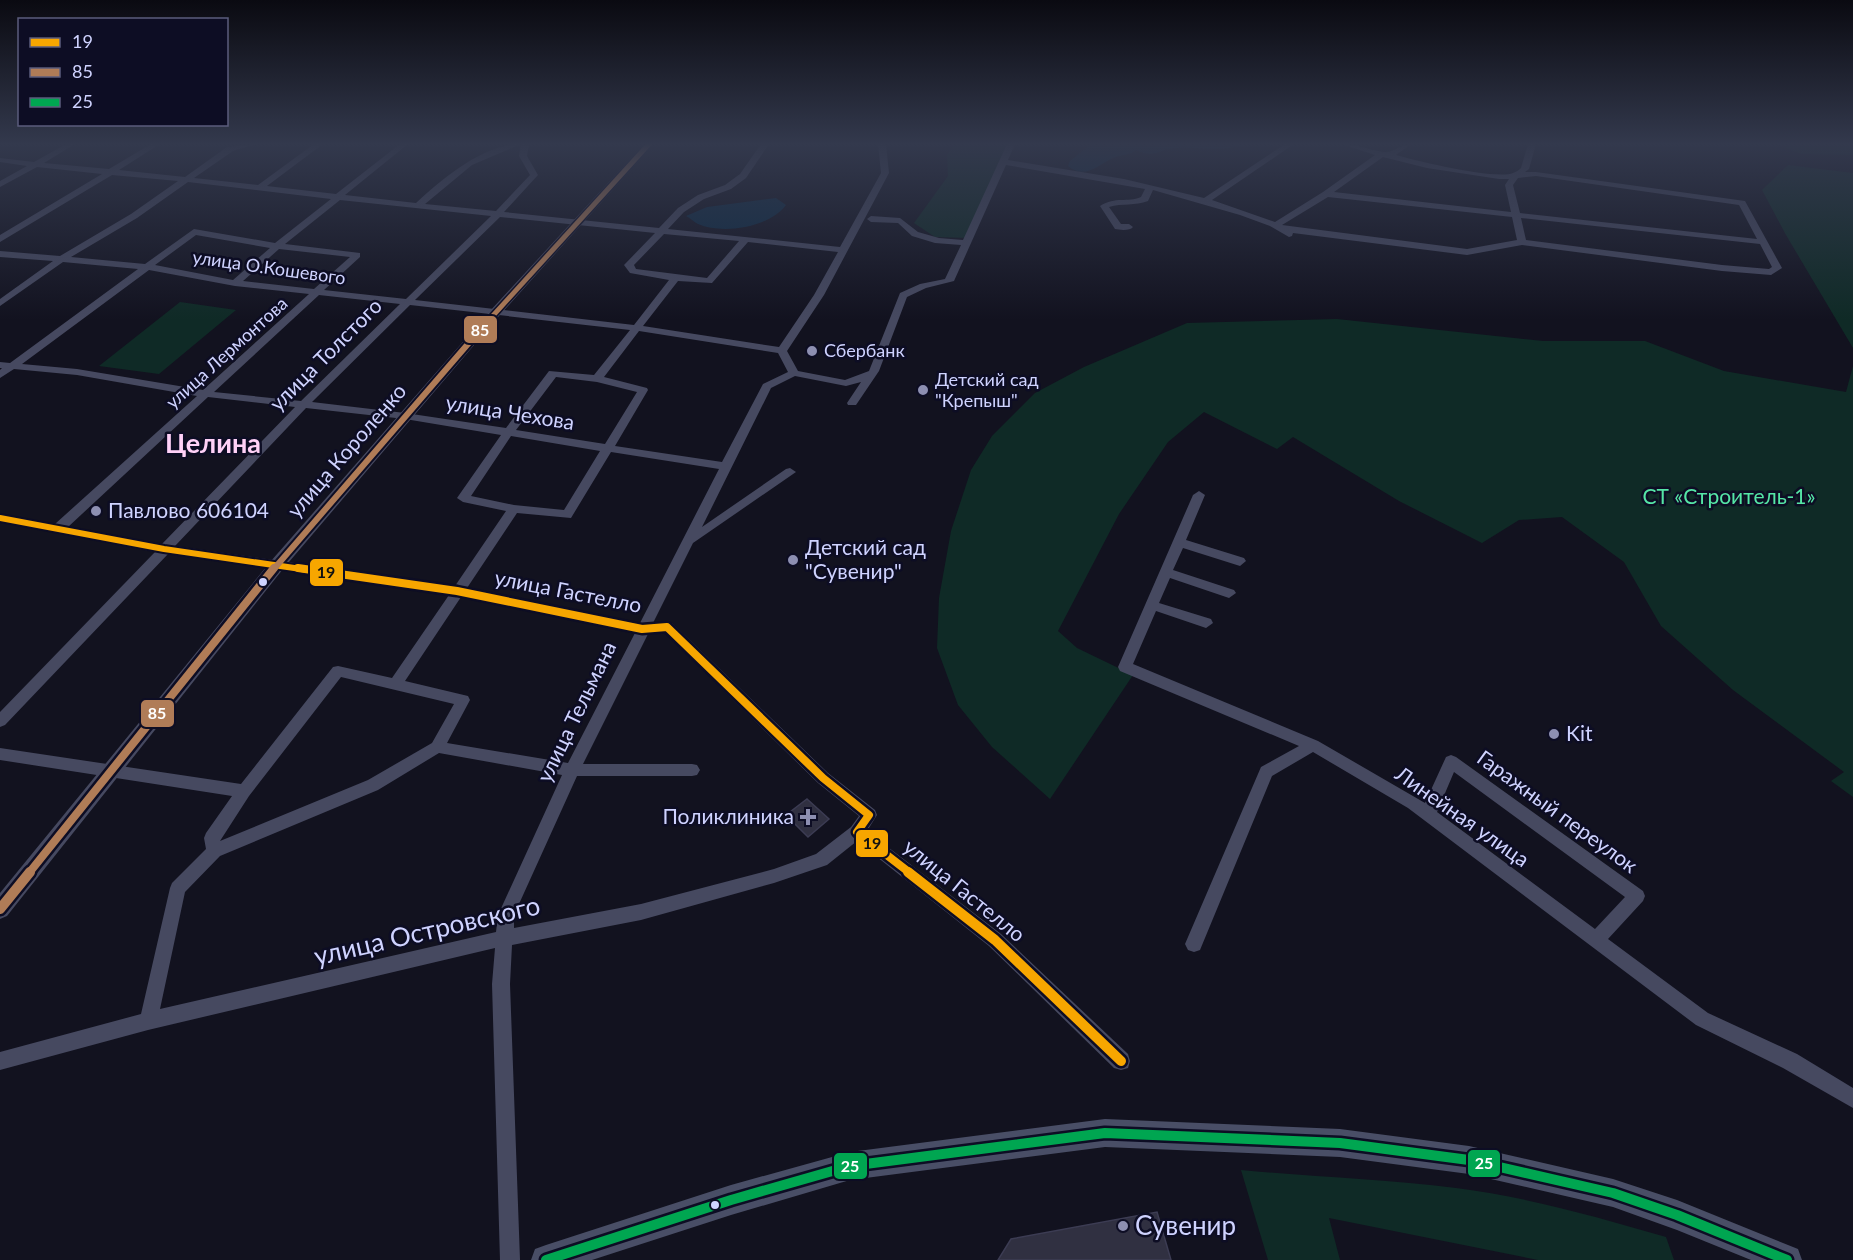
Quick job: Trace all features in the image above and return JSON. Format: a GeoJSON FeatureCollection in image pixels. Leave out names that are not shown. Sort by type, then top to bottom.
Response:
{"type":"FeatureCollection","features":[{"type":"Feature","properties":{"kind":"main road"},"geometry":{"type":"LineString","coordinates":[[546,1260],[720,1203],[850,1166],[1105,1133],[1340,1143],[1469,1160],[1613,1193],[1677,1215],[1769,1251],[1786,1260]]}},
{"type":"Feature","properties":{"kind":"street"},"geometry":{"type":"LineString","coordinates":[[0,239],[61,203]]}},
{"type":"Feature","properties":{"kind":"street"},"geometry":{"type":"LineString","coordinates":[[0,303],[62,260],[153,203]]}},
{"type":"Feature","properties":{"kind":"street"},"geometry":{"type":"LineString","coordinates":[[234,283],[329,203]]}},
{"type":"Feature","properties":{"kind":"street"},"geometry":{"type":"LineString","coordinates":[[403,203],[844,250]]}},
{"type":"Feature","properties":{"kind":"street","name":"улица Толстого"},"geometry":{"type":"LineString","coordinates":[[0,721],[302,406],[508,203]]}},
{"type":"Feature","properties":{"kind":"street","name":"улица Короленко"},"geometry":{"type":"LineString","coordinates":[[0,909],[108,772],[277,565],[494,314],[595,203]]}},
{"type":"Feature","properties":{"kind":"street"},"geometry":{"type":"LineString","coordinates":[[692,203],[660,230],[629,265],[633,271],[675,278],[709,280],[746,239]]}},
{"type":"Feature","properties":{"kind":"street"},"geometry":{"type":"LineString","coordinates":[[869,203],[844,250],[782,351],[794,373],[846,382],[871,375]]}},
{"type":"Feature","properties":{"kind":"street"},"geometry":{"type":"LineString","coordinates":[[852,403],[871,375],[903,295],[923,286],[949,281],[984,203]]}},
{"type":"Feature","properties":{"kind":"street"},"geometry":{"type":"LineString","coordinates":[[1114,203],[1104,206],[1118,227],[1129,227]]}},
{"type":"Feature","properties":{"kind":"street"},"geometry":{"type":"LineString","coordinates":[[1214,203],[1279,227],[1467,252],[1522,242],[1722,268],[1772,272],[1777,268],[1741,203]]}},
{"type":"Feature","properties":{"kind":"street"},"geometry":{"type":"LineString","coordinates":[[1279,227],[1313,203]]}},
{"type":"Feature","properties":{"kind":"street"},"geometry":{"type":"LineString","coordinates":[[1402,203],[1763,242]]}},
{"type":"Feature","properties":{"kind":"street"},"geometry":{"type":"LineString","coordinates":[[1513,203],[1522,242]]}},
{"type":"Feature","properties":{"kind":"street"},"geometry":{"type":"LineString","coordinates":[[871,219],[900,221],[915,234],[938,242],[967,243]]}},
{"type":"Feature","properties":{"kind":"street"},"geometry":{"type":"LineString","coordinates":[[1279,227],[1293,238]]}},
{"type":"Feature","properties":{"kind":"street","name":"улица Лермонтова"},"geometry":{"type":"LineString","coordinates":[[0,375],[6,365],[148,267],[194,232],[277,246],[357,255],[319,293],[59,528]]}},
{"type":"Feature","properties":{"kind":"street","name":"улица О.Кошевого"},"geometry":{"type":"LineString","coordinates":[[0,254],[148,267],[234,283],[494,314],[638,328],[782,351]]}},
{"type":"Feature","properties":{"kind":"street"},"geometry":{"type":"LineString","coordinates":[[597,379],[675,278]]}},
{"type":"Feature","properties":{"kind":"street","name":"улица Чехова"},"geometry":{"type":"LineString","coordinates":[[6,365],[77,372],[207,394],[405,416],[727,467]]}},
{"type":"Feature","properties":{"kind":"street"},"geometry":{"type":"LineString","coordinates":[[554,373],[597,379],[643,390],[567,515],[514,509],[463,498],[508,433],[554,373]]}},
{"type":"Feature","properties":{"kind":"street","name":"улица Тельмана"},"geometry":{"type":"LineString","coordinates":[[510,1260],[501,984],[506,915],[572,770],[642,629],[691,541],[767,386],[781,377],[794,373]]}},
{"type":"Feature","properties":{"kind":"street"},"geometry":{"type":"LineString","coordinates":[[691,541],[790,472]]}},
{"type":"Feature","properties":{"kind":"street","name":"Линейная улица"},"geometry":{"type":"LineString","coordinates":[[1199,495],[1125,667],[1313,745],[1413,803],[1702,1019],[1790,1061],[1853,1099]]}},
{"type":"Feature","properties":{"kind":"street"},"geometry":{"type":"LineString","coordinates":[[395,684],[514,509]]}},
{"type":"Feature","properties":{"kind":"street","name":"улица Гастелло"},"geometry":{"type":"LineString","coordinates":[[0,518],[164,549],[457,591],[642,629],[667,627],[823,778],[868,815],[857,832],[995,940],[1121,1061]]}},
{"type":"Feature","properties":{"kind":"street"},"geometry":{"type":"LineString","coordinates":[[1179,542],[1240,561]]}},
{"type":"Feature","properties":{"kind":"street"},"geometry":{"type":"LineString","coordinates":[[1165,572],[1229,593]]}},
{"type":"Feature","properties":{"kind":"street"},"geometry":{"type":"LineString","coordinates":[[1151,605],[1206,623]]}},
{"type":"Feature","properties":{"kind":"street"},"geometry":{"type":"LineString","coordinates":[[148,1021],[178,888],[214,851],[373,784],[437,747],[463,700],[338,671],[244,791],[212,838],[214,851]]}},
{"type":"Feature","properties":{"kind":"street"},"geometry":{"type":"LineString","coordinates":[[1194,944],[1266,772],[1313,745]]}},
{"type":"Feature","properties":{"kind":"street"},"geometry":{"type":"LineString","coordinates":[[437,747],[572,770],[692,770]]}},
{"type":"Feature","properties":{"kind":"street"},"geometry":{"type":"LineString","coordinates":[[0,754],[244,791]]}},
{"type":"Feature","properties":{"kind":"street","name":"Гаражный переулок"},"geometry":{"type":"LineString","coordinates":[[1428,815],[1451,761],[1637,896],[1596,940]]}},
{"type":"Feature","properties":{"kind":"street","name":"улица Островского"},"geometry":{"type":"LineString","coordinates":[[0,1061],[148,1021],[504,938],[641,912],[774,876],[821,860],[857,832]]}},
{"type":"Feature","properties":{"kind":"green space"},"geometry":{"type":"Polygon","coordinates":[[[929,203],[985,203],[969,238],[935,237],[914,223],[929,203]]]}},
{"type":"Feature","properties":{"kind":"green space"},"geometry":{"type":"Polygon","coordinates":[[[1769,203],[1853,203],[1853,348],[1769,203]]]}},
{"type":"Feature","properties":{"kind":"green space"},"geometry":{"type":"Polygon","coordinates":[[[180,302],[236,310],[159,374],[99,366],[180,302]]]}},
{"type":"Feature","properties":{"kind":"green space","name":"СТ «Строитель-1»"},"geometry":{"type":"Polygon","coordinates":[[[1337,319],[1543,341],[1645,341],[1724,371],[1846,392],[1853,366],[1853,797],[1831,781],[1844,772],[1733,690],[1661,626],[1624,562],[1562,517],[1519,520],[1482,543],[1399,501],[1293,437],[1277,449],[1204,412],[1168,442],[1119,514],[1058,631],[1077,648],[1133,675],[1050,799],[992,747],[958,705],[937,648],[939,598],[951,531],[971,470],[992,436],[1035,393],[1084,367],[1187,323],[1337,319]]]}},
{"type":"Feature","properties":{"kind":"green space"},"geometry":{"type":"Polygon","coordinates":[[[1241,1170],[1429,1185],[1535,1202],[1666,1237],[1674,1260],[1538,1260],[1329,1218],[1340,1260],[1268,1260],[1241,1170]]]}},
{"type":"Feature","properties":{"kind":"water"},"geometry":{"type":"Polygon","coordinates":[[[739,203],[783,203],[786,205],[779,213],[758,224],[733,229],[708,227],[686,216],[707,207],[739,203]]]}},
{"type":"Feature","properties":{"kind":"building","name":"Поликлиника"},"geometry":{"type":"Polygon","coordinates":[[[807,799],[829,819],[808,837],[786,815],[807,799]]]}},
{"type":"Feature","properties":{"kind":"building","name":"Сувенир"},"geometry":{"type":"Polygon","coordinates":[[[1157,1212],[1171,1260],[998,1260],[1011,1239],[1157,1212]]]}},
{"type":"Feature","properties":{"kind":"transit line","name":"85"},"geometry":{"type":"LineString","coordinates":[[0,909],[277,565],[494,314],[595,203]]}},
{"type":"Feature","properties":{"kind":"transit line","name":"19"},"geometry":{"type":"LineString","coordinates":[[0,518],[164,549],[457,591],[642,629],[667,627],[823,778],[869,815],[857,832],[995,940],[1121,1061]]}},
{"type":"Feature","properties":{"kind":"transit line","name":"25"},"geometry":{"type":"LineString","coordinates":[[546,1260],[731,1200],[850,1166],[1105,1133],[1340,1143],[1469,1160],[1613,1193],[1677,1215],[1787,1260]]}},
{"type":"Feature","properties":{"kind":"place","name":"Сбербанк"},"geometry":{"type":"Point","coordinates":[812,351]}},
{"type":"Feature","properties":{"kind":"place","name":"Детский сад \"Крепыш\""},"geometry":{"type":"Point","coordinates":[923,390]}},
{"type":"Feature","properties":{"kind":"place","name":"Павлово 606104"},"geometry":{"type":"Point","coordinates":[96,511]}},
{"type":"Feature","properties":{"kind":"place","name":"Детский сад \"Сувенир\""},"geometry":{"type":"Point","coordinates":[793,560]}},
{"type":"Feature","properties":{"kind":"place","name":"Kit"},"geometry":{"type":"Point","coordinates":[1554,734]}},
{"type":"Feature","properties":{"kind":"place","name":"Поликлиника"},"geometry":{"type":"Point","coordinates":[808,817]}},
{"type":"Feature","properties":{"kind":"place","name":"Сувенир"},"geometry":{"type":"Point","coordinates":[1123,1226]}},
{"type":"Feature","properties":{"kind":"district","name":"Целина"},"geometry":{"type":"Point","coordinates":[213,444]}}]}
